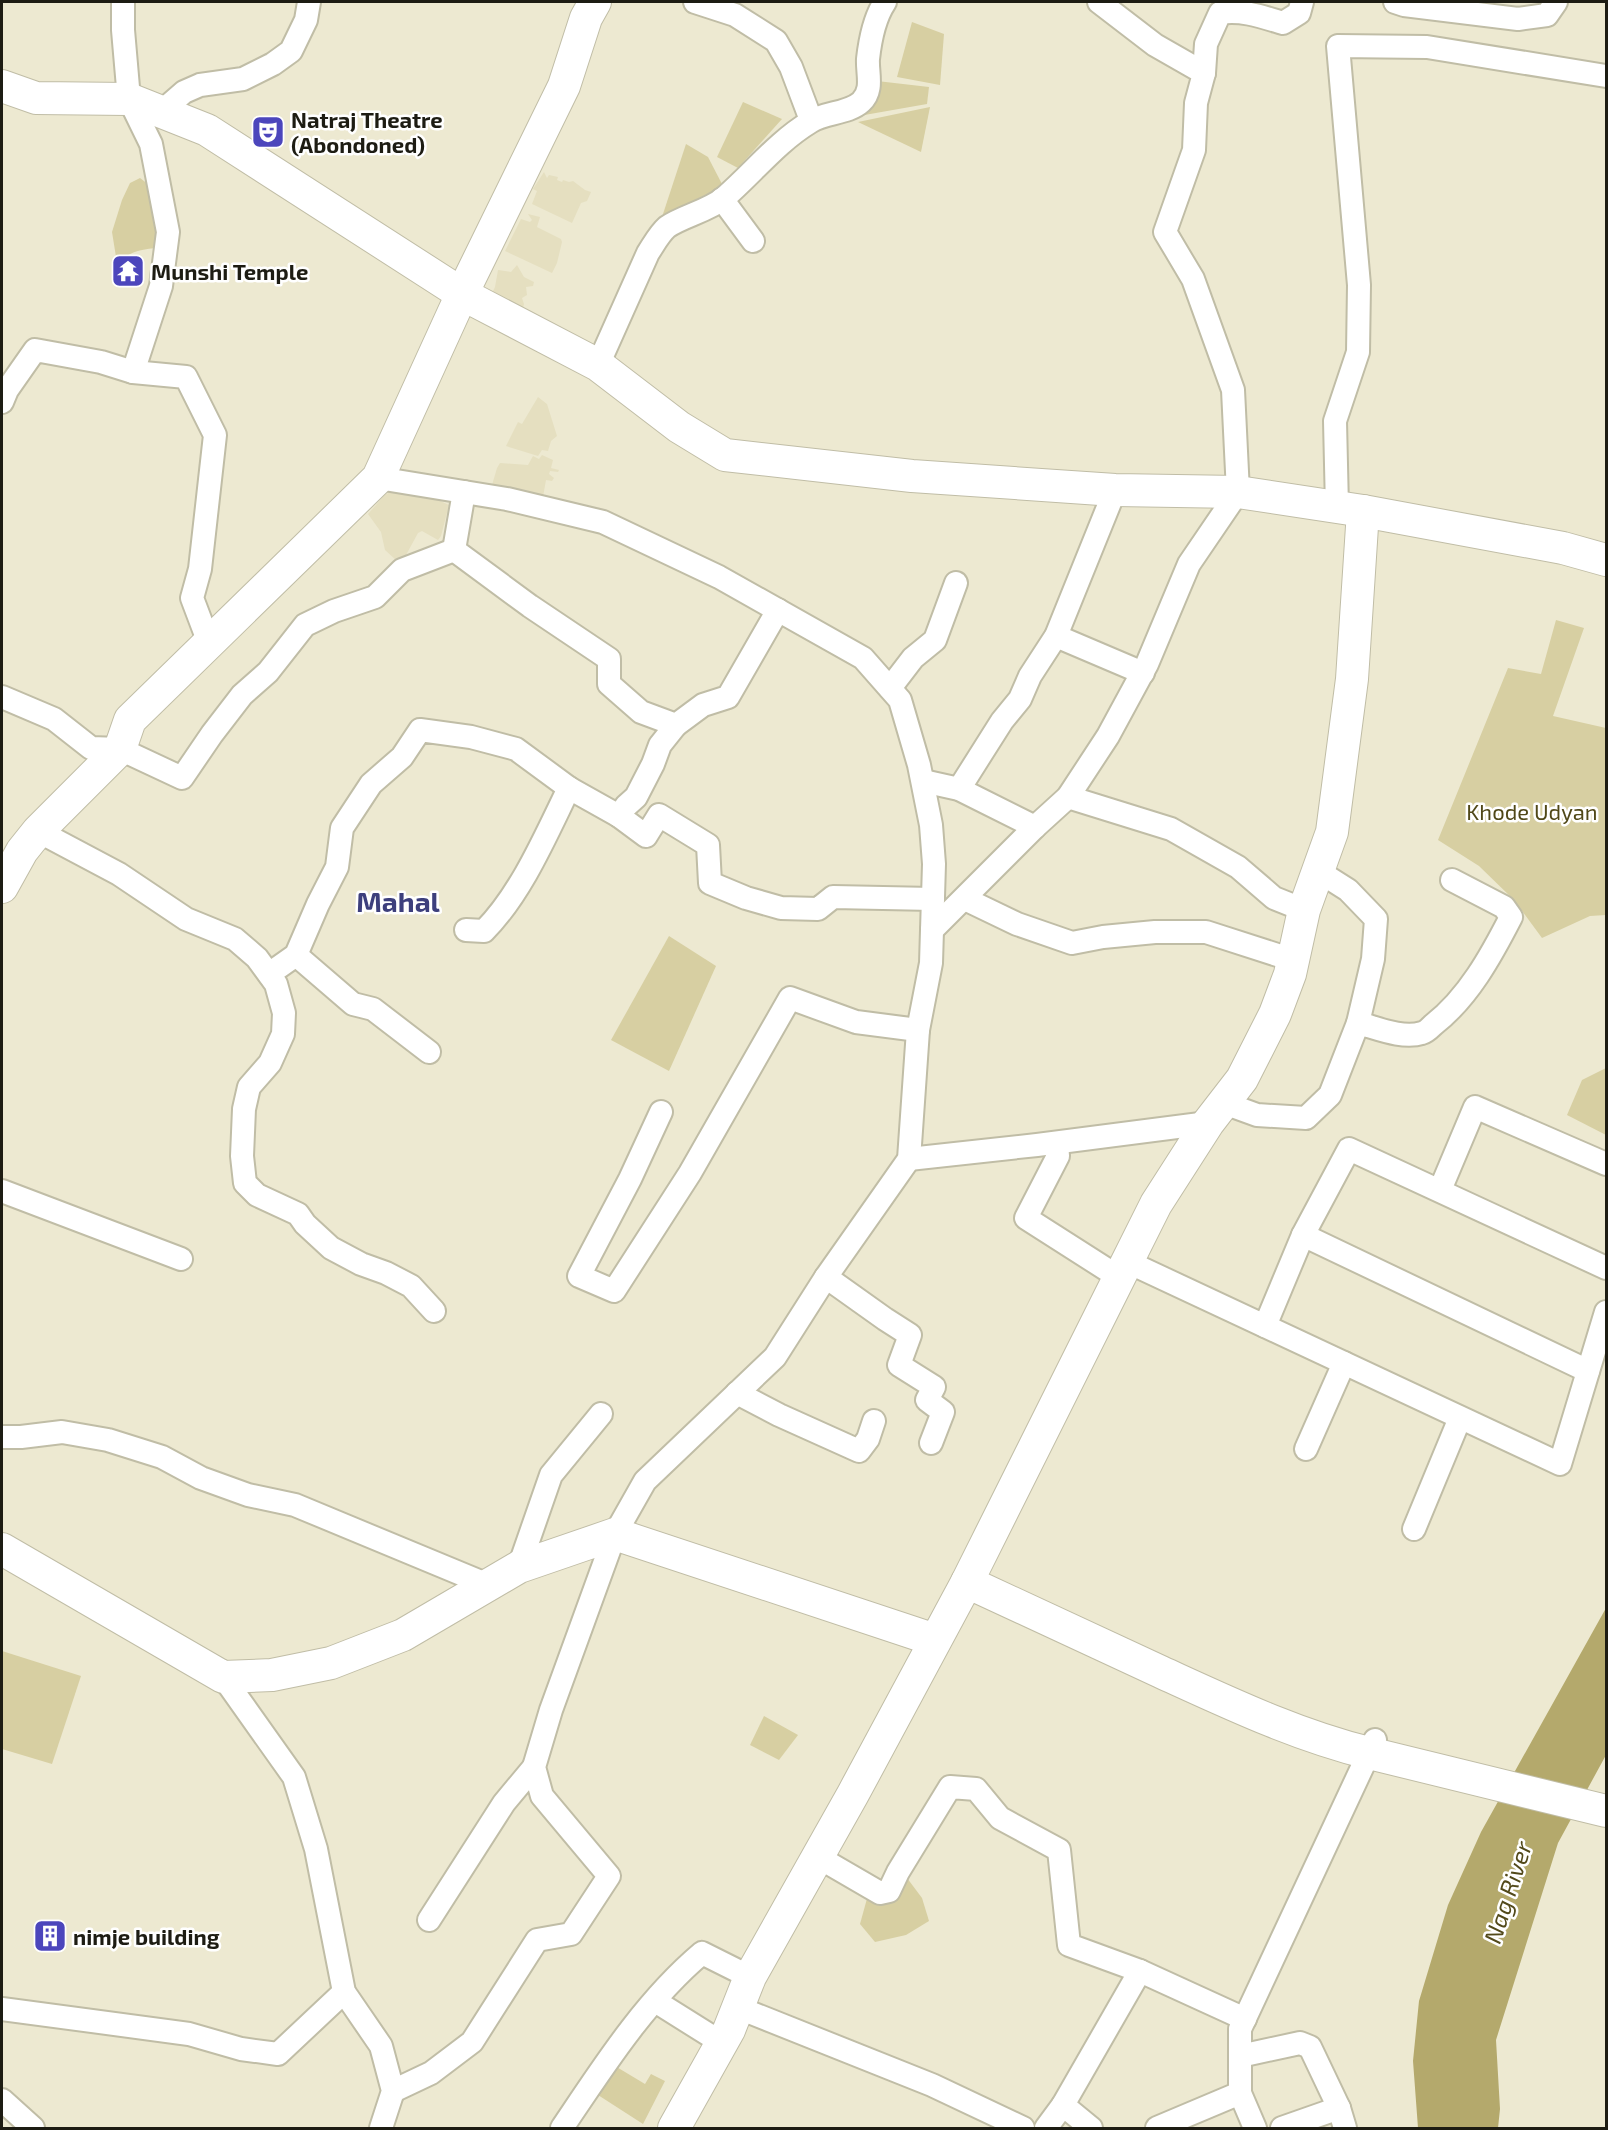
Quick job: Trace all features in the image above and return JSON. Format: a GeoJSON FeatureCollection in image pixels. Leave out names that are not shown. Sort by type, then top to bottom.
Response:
{"type":"FeatureCollection","features":[{"type":"Feature","properties":{"kind":"street"},"geometry":{"type":"LineString","coordinates":[[123,2],[129,99],[151,144],[168,232],[161,286],[133,372]]}},
{"type":"Feature","properties":{"kind":"street"},"geometry":{"type":"LineString","coordinates":[[161,112],[184,92],[200,85],[243,79],[273,64],[291,51],[306,20],[309,2]]}},
{"type":"Feature","properties":{"kind":"street"},"geometry":{"type":"LineString","coordinates":[[2,887],[21,851],[38,831],[120,749],[130,720],[378,478],[462,294],[564,86],[586,18],[595,2]]}},
{"type":"Feature","properties":{"kind":"street"},"geometry":{"type":"LineString","coordinates":[[694,2],[735,15],[776,42],[791,67],[811,120]]}},
{"type":"Feature","properties":{"kind":"street"},"geometry":{"type":"LineString","coordinates":[[598,365],[648,253],[668,226],[722,199],[811,120],[860,103],[867,93],[869,83],[868,61],[871,40],[885,2]]}},
{"type":"Feature","properties":{"kind":"street"},"geometry":{"type":"LineString","coordinates":[[1099,2],[1155,45],[1204,73]]}},
{"type":"Feature","properties":{"kind":"street"},"geometry":{"type":"LineString","coordinates":[[932,930],[1068,797],[1108,736],[1143,673],[1189,564],[1238,492],[1233,390],[1193,279],[1165,232],[1194,150],[1196,103],[1204,73],[1206,44],[1220,13],[1230,11],[1284,23],[1299,13],[1302,2]]}},
{"type":"Feature","properties":{"kind":"street"},"geometry":{"type":"LineString","coordinates":[[1395,2],[1518,19],[1547,15],[1556,2]]}},
{"type":"Feature","properties":{"kind":"street"},"geometry":{"type":"LineString","coordinates":[[674,2128],[722,2043],[739,2008],[750,1977],[818,1857],[972,1573],[1156,1204],[1216,1113],[1242,1079],[1275,1014],[1293,960],[1304,910],[1332,832],[1352,680],[1350,509],[1335,421],[1358,352],[1359,285],[1338,46],[1427,47],[1606,76]]}},
{"type":"Feature","properties":{"kind":"street"},"geometry":{"type":"LineString","coordinates":[[2,86],[36,98],[129,99],[207,130],[462,294],[598,365],[679,427],[724,455],[912,476],[1115,490],[1238,492],[1350,509],[1563,548],[1606,560]]}},
{"type":"Feature","properties":{"kind":"street"},"geometry":{"type":"LineString","coordinates":[[722,199],[753,241]]}},
{"type":"Feature","properties":{"kind":"street"},"geometry":{"type":"LineString","coordinates":[[3,393],[34,351],[101,362],[133,372],[186,377],[214,435],[200,569],[192,598],[209,643]]}},
{"type":"Feature","properties":{"kind":"street"},"geometry":{"type":"LineString","coordinates":[[378,478],[507,499],[603,522],[719,577],[863,657],[900,700],[923,781],[931,825],[933,899],[931,963],[918,1030],[909,1158],[826,1278],[775,1357],[645,1481],[615,1534],[551,1710],[534,1767],[504,1803],[429,1920]]}},
{"type":"Feature","properties":{"kind":"street"},"geometry":{"type":"LineString","coordinates":[[959,789],[1002,721],[1020,699],[1030,676],[1056,636],[1115,490]]}},
{"type":"Feature","properties":{"kind":"street"},"geometry":{"type":"LineString","coordinates":[[454,550],[464,492]]}},
{"type":"Feature","properties":{"kind":"street"},"geometry":{"type":"LineString","coordinates":[[454,550],[530,606],[609,659],[609,684],[641,712],[676,725]]}},
{"type":"Feature","properties":{"kind":"street"},"geometry":{"type":"LineString","coordinates":[[2,697],[54,719],[91,748],[120,749],[182,778],[212,734],[243,695],[268,672],[305,625],[334,611],[375,597],[402,570],[454,550]]}},
{"type":"Feature","properties":{"kind":"street"},"geometry":{"type":"LineString","coordinates":[[890,688],[913,658],[935,640],[956,583]]}},
{"type":"Feature","properties":{"kind":"street"},"geometry":{"type":"LineString","coordinates":[[619,816],[636,796],[654,764],[660,745],[676,725],[703,705],[728,697],[778,609]]}},
{"type":"Feature","properties":{"kind":"street"},"geometry":{"type":"LineString","coordinates":[[1056,636],[1143,673]]}},
{"type":"Feature","properties":{"kind":"street"},"geometry":{"type":"LineString","coordinates":[[269,974],[296,955],[318,904],[338,867],[342,828],[371,784],[402,757],[420,730],[471,737],[516,750],[569,789],[619,816],[646,836],[659,815],[708,845],[710,883],[746,898],[781,908],[818,909],[833,897],[933,899]]}},
{"type":"Feature","properties":{"kind":"street"},"geometry":{"type":"LineString","coordinates":[[923,781],[959,789],[1035,827]]}},
{"type":"Feature","properties":{"kind":"street"},"geometry":{"type":"LineString","coordinates":[[466,930],[484,931],[498,918],[538,853],[569,789]]}},
{"type":"Feature","properties":{"kind":"street"},"geometry":{"type":"LineString","coordinates":[[1068,797],[1171,829],[1238,867],[1274,898],[1304,910]]}},
{"type":"Feature","properties":{"kind":"street"},"geometry":{"type":"LineString","coordinates":[[38,831],[119,874],[186,919],[235,939],[257,958],[276,984],[284,1013],[282,1034],[270,1063],[249,1087],[244,1108],[242,1156],[245,1183],[257,1195],[298,1214],[304,1224],[331,1248],[411,1286],[434,1311]]}},
{"type":"Feature","properties":{"kind":"street"},"geometry":{"type":"LineString","coordinates":[[909,1158],[1057,1143],[1216,1113],[1306,1118],[1330,1095],[1358,1023],[1373,959],[1376,919],[1348,890],[1318,871]]}},
{"type":"Feature","properties":{"kind":"street"},"geometry":{"type":"LineString","coordinates":[[1358,1023],[1403,1034],[1423,1033],[1465,994],[1511,917],[1504,907],[1452,880]]}},
{"type":"Feature","properties":{"kind":"street"},"geometry":{"type":"LineString","coordinates":[[964,900],[1017,924],[1072,943],[1103,937],[1155,932],[1206,932],[1293,960]]}},
{"type":"Feature","properties":{"kind":"street"},"geometry":{"type":"LineString","coordinates":[[296,955],[353,1004],[373,1009],[429,1052]]}},
{"type":"Feature","properties":{"kind":"street"},"geometry":{"type":"LineString","coordinates":[[661,1112],[630,1179],[579,1276],[614,1291],[690,1173],[790,998],[856,1022],[918,1030]]}},
{"type":"Feature","properties":{"kind":"street"},"geometry":{"type":"LineString","coordinates":[[1440,1190],[1475,1107],[1606,1164]]}},
{"type":"Feature","properties":{"kind":"street"},"geometry":{"type":"LineString","coordinates":[[1057,1143],[1058,1156],[1026,1218],[1124,1270],[1265,1326],[1560,1464],[1606,1312]]}},
{"type":"Feature","properties":{"kind":"street"},"geometry":{"type":"LineString","coordinates":[[1265,1326],[1303,1235],[1349,1149],[1606,1268]]}},
{"type":"Feature","properties":{"kind":"street"},"geometry":{"type":"LineString","coordinates":[[2,1191],[181,1259]]}},
{"type":"Feature","properties":{"kind":"street"},"geometry":{"type":"LineString","coordinates":[[1303,1235],[1588,1371]]}},
{"type":"Feature","properties":{"kind":"street"},"geometry":{"type":"LineString","coordinates":[[826,1278],[910,1335],[899,1365],[934,1387],[927,1400],[943,1412],[931,1443]]}},
{"type":"Feature","properties":{"kind":"street"},"geometry":{"type":"LineString","coordinates":[[1306,1449],[1344,1363]]}},
{"type":"Feature","properties":{"kind":"street"},"geometry":{"type":"LineString","coordinates":[[737,1393],[779,1415],[859,1451],[868,1439],[874,1421]]}},
{"type":"Feature","properties":{"kind":"street"},"geometry":{"type":"LineString","coordinates":[[519,1567],[551,1474],[601,1414]]}},
{"type":"Feature","properties":{"kind":"street"},"geometry":{"type":"LineString","coordinates":[[1414,1529],[1460,1418]]}},
{"type":"Feature","properties":{"kind":"street"},"geometry":{"type":"LineString","coordinates":[[2,1437],[62,1432],[108,1440],[162,1457],[201,1478],[248,1495],[295,1505],[488,1585]]}},
{"type":"Feature","properties":{"kind":"street"},"geometry":{"type":"LineString","coordinates":[[223,1677],[272,1675],[331,1663],[403,1635],[519,1567],[615,1534],[935,1640]]}},
{"type":"Feature","properties":{"kind":"street"},"geometry":{"type":"LineString","coordinates":[[2,1549],[223,1677],[294,1777],[316,1849],[344,1992],[381,2046],[393,2091],[388,2125]]}},
{"type":"Feature","properties":{"kind":"street"},"geometry":{"type":"LineString","coordinates":[[972,1573],[1224,1701],[1330,1743],[1372,1746],[1531,1784],[1606,1794]]}},
{"type":"Feature","properties":{"kind":"street"},"geometry":{"type":"LineString","coordinates":[[1255,2128],[1240,2093],[1240,2029],[1372,1746]]}},
{"type":"Feature","properties":{"kind":"street"},"geometry":{"type":"LineString","coordinates":[[393,2091],[431,2073],[472,2042],[537,1940],[571,1934],[609,1876],[543,1796],[534,1767]]}},
{"type":"Feature","properties":{"kind":"street"},"geometry":{"type":"LineString","coordinates":[[1531,1784],[1606,1810]]}},
{"type":"Feature","properties":{"kind":"street"},"geometry":{"type":"LineString","coordinates":[[818,1857],[880,1893],[889,1891],[898,1872],[950,1787],[962,1786],[976,1790],[1000,1818],[1059,1850],[1069,1945],[1140,1971],[1245,2019]]}},
{"type":"Feature","properties":{"kind":"street"},"geometry":{"type":"LineString","coordinates":[[561,2128],[594,2079],[655,2001],[702,1953],[750,1977]]}},
{"type":"Feature","properties":{"kind":"street"},"geometry":{"type":"LineString","coordinates":[[1046,2128],[1063,2105],[1140,1971]]}},
{"type":"Feature","properties":{"kind":"street"},"geometry":{"type":"LineString","coordinates":[[2,2009],[189,2034],[241,2049],[278,2054],[344,1992]]}},
{"type":"Feature","properties":{"kind":"street"},"geometry":{"type":"LineString","coordinates":[[655,2001],[722,2043]]}},
{"type":"Feature","properties":{"kind":"street"},"geometry":{"type":"LineString","coordinates":[[739,2008],[932,2085],[1023,2128]]}},
{"type":"Feature","properties":{"kind":"street"},"geometry":{"type":"LineString","coordinates":[[1240,2056],[1300,2043],[1310,2047],[1342,2118],[1282,2128]]}},
{"type":"Feature","properties":{"kind":"street"},"geometry":{"type":"LineString","coordinates":[[1157,2128],[1240,2093]]}},
{"type":"Feature","properties":{"kind":"street"},"geometry":{"type":"LineString","coordinates":[[2,2100],[30,2128]]}},
{"type":"Feature","properties":{"kind":"street"},"geometry":{"type":"LineString","coordinates":[[1063,2105],[1092,2128]]}},
{"type":"Feature","properties":{"kind":"shaded area"},"geometry":{"type":"Polygon","coordinates":[[[544,172],[547,178],[549,175],[558,177],[557,180],[562,182],[563,180],[573,181],[591,192],[587,201],[581,203],[572,223],[532,204],[537,191],[533,189],[544,172]]]}},
{"type":"Feature","properties":{"kind":"shaded area"},"geometry":{"type":"Polygon","coordinates":[[[528,214],[540,217],[537,227],[561,239],[557,263],[552,273],[505,251],[521,219],[530,222],[532,220],[528,214]]]}},
{"type":"Feature","properties":{"kind":"shaded area"},"geometry":{"type":"Polygon","coordinates":[[[517,265],[524,277],[534,282],[533,286],[526,287],[527,295],[522,298],[524,304],[521,315],[489,299],[495,287],[498,270],[511,272],[517,265]]]}},
{"type":"Feature","properties":{"kind":"shaded area"},"geometry":{"type":"Polygon","coordinates":[[[538,397],[547,404],[557,436],[551,441],[548,451],[542,450],[538,456],[506,446],[518,422],[522,424],[538,397]]]}},
{"type":"Feature","properties":{"kind":"shaded area"},"geometry":{"type":"Polygon","coordinates":[[[542,455],[553,460],[551,468],[559,470],[558,472],[550,471],[549,474],[554,478],[552,481],[546,480],[543,497],[492,485],[500,463],[528,465],[533,456],[539,459],[542,455]]]}},
{"type":"Feature","properties":{"kind":"shaded area"},"geometry":{"type":"Polygon","coordinates":[[[396,487],[417,490],[449,505],[438,540],[422,531],[418,533],[406,555],[396,560],[385,550],[381,532],[368,514],[384,496],[396,487]]]}},
{"type":"Feature","properties":{"kind":"green space"},"geometry":{"type":"Polygon","coordinates":[[[912,22],[944,34],[940,85],[897,77],[912,22]]]}},
{"type":"Feature","properties":{"kind":"green space"},"geometry":{"type":"Polygon","coordinates":[[[877,81],[929,87],[927,104],[836,120],[877,81]]]}},
{"type":"Feature","properties":{"kind":"green space"},"geometry":{"type":"Polygon","coordinates":[[[743,102],[782,119],[738,168],[717,157],[743,102]]]}},
{"type":"Feature","properties":{"kind":"green space"},"geometry":{"type":"Polygon","coordinates":[[[930,107],[921,152],[858,122],[930,107]]]}},
{"type":"Feature","properties":{"kind":"green space"},"geometry":{"type":"Polygon","coordinates":[[[686,144],[708,157],[723,186],[662,217],[686,144]]]}},
{"type":"Feature","properties":{"kind":"green space"},"geometry":{"type":"Polygon","coordinates":[[[140,178],[153,188],[159,200],[158,248],[136,252],[117,263],[112,232],[130,183],[140,178]]]}},
{"type":"Feature","properties":{"kind":"green space","name":"Khode Udyan"},"geometry":{"type":"Polygon","coordinates":[[[1556,620],[1584,628],[1553,716],[1606,728],[1606,915],[1590,916],[1542,938],[1514,900],[1479,866],[1438,840],[1508,668],[1541,674],[1556,620]]]}},
{"type":"Feature","properties":{"kind":"green space"},"geometry":{"type":"Polygon","coordinates":[[[669,936],[716,966],[669,1071],[611,1040],[669,936]]]}},
{"type":"Feature","properties":{"kind":"green space"},"geometry":{"type":"Polygon","coordinates":[[[1606,1068],[1606,1135],[1567,1115],[1582,1080],[1606,1068]]]}},
{"type":"Feature","properties":{"kind":"green space"},"geometry":{"type":"Polygon","coordinates":[[[2,1651],[81,1676],[52,1764],[2,1749],[2,1651]]]}},
{"type":"Feature","properties":{"kind":"green space"},"geometry":{"type":"Polygon","coordinates":[[[764,1716],[798,1735],[779,1760],[750,1745],[764,1716]]]}},
{"type":"Feature","properties":{"kind":"green space"},"geometry":{"type":"Polygon","coordinates":[[[904,1874],[922,1898],[929,1921],[906,1935],[875,1942],[860,1924],[868,1895],[904,1874]]]}},
{"type":"Feature","properties":{"kind":"green space"},"geometry":{"type":"Polygon","coordinates":[[[615,2066],[645,2084],[651,2074],[665,2081],[643,2124],[598,2095],[615,2066]]]}},
{"type":"Feature","properties":{"kind":"water","name":"Nag River"},"geometry":{"type":"Polygon","coordinates":[[[1606,1608],[1606,1755],[1558,1843],[1496,2040],[1500,2109],[1498,2128],[1418,2128],[1413,2061],[1419,2001],[1448,1905],[1481,1832],[1606,1608]]]}},
{"type":"Feature","properties":{"kind":"place","name":"Natraj Theatre (Abondoned)"},"geometry":{"type":"Point","coordinates":[268,132]}},
{"type":"Feature","properties":{"kind":"place","name":"Munshi Temple"},"geometry":{"type":"Point","coordinates":[128,271]}},
{"type":"Feature","properties":{"kind":"place","name":"nimje building"},"geometry":{"type":"Point","coordinates":[50,1936]}},
{"type":"Feature","properties":{"kind":"district","name":"Mahal"},"geometry":{"type":"Point","coordinates":[398,901]}}]}
